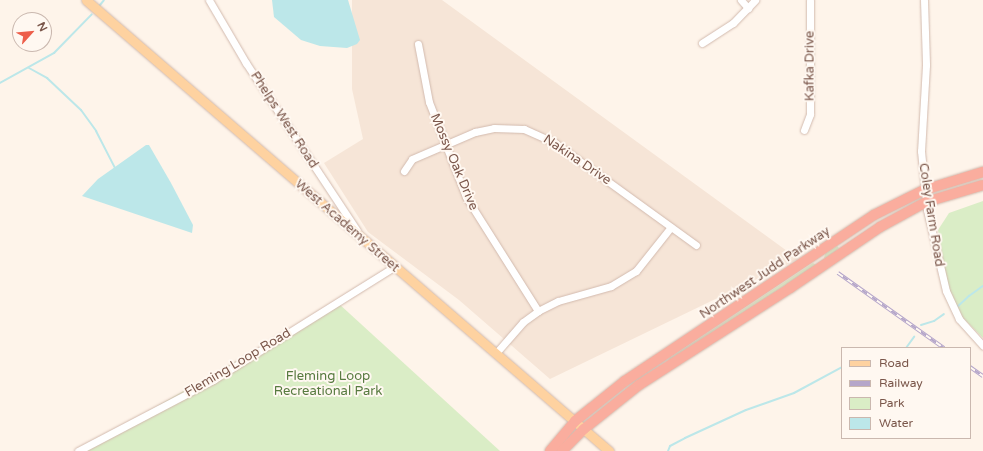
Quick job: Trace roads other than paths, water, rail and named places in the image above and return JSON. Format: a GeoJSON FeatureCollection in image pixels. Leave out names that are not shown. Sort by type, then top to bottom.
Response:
{"type":"FeatureCollection","features":[{"type":"Feature","properties":{"kind":"highway","name":"Northwest Judd Parkway"},"geometry":{"type":"LineString","coordinates":[[550,451],[575,421],[639,371],[785,277],[874,215],[924,190],[983,172]]}},
{"type":"Feature","properties":{"kind":"highway","name":"Northwest Judd Parkway"},"geometry":{"type":"LineString","coordinates":[[562,451],[584,429],[657,373],[790,288],[880,227],[926,202],[983,185]]}},
{"type":"Feature","properties":{"kind":"main road","name":"West Academy Street"},"geometry":{"type":"LineString","coordinates":[[86,0],[172,77],[362,238],[609,451]]}},
{"type":"Feature","properties":{"kind":"street","name":"Phelps West Road"},"geometry":{"type":"LineString","coordinates":[[209,0],[246,63],[362,238]]}},
{"type":"Feature","properties":{"kind":"street"},"geometry":{"type":"LineString","coordinates":[[741,0],[748,8]]}},
{"type":"Feature","properties":{"kind":"street"},"geometry":{"type":"LineString","coordinates":[[702,43],[733,23],[754,0]]}},
{"type":"Feature","properties":{"kind":"street","name":"Kafka Drive"},"geometry":{"type":"LineString","coordinates":[[804,130],[810,114],[810,0]]}},
{"type":"Feature","properties":{"kind":"street","name":"Coley Farm Road"},"geometry":{"type":"LineString","coordinates":[[924,0],[926,65],[921,151],[926,202],[946,291],[959,319],[983,346]]}},
{"type":"Feature","properties":{"kind":"street","name":"Mossy Oak Drive"},"geometry":{"type":"LineString","coordinates":[[418,44],[429,102],[466,197],[538,311]]}},
{"type":"Feature","properties":{"kind":"street","name":"Nakina Drive"},"geometry":{"type":"LineString","coordinates":[[404,171],[412,159],[445,143],[494,128],[510,127],[537,133],[577,159],[696,245]]}},
{"type":"Feature","properties":{"kind":"street"},"geometry":{"type":"LineString","coordinates":[[496,353],[523,322],[538,311],[558,301],[611,286],[636,271],[671,227]]}},
{"type":"Feature","properties":{"kind":"street","name":"Fleming Loop Road"},"geometry":{"type":"LineString","coordinates":[[78,451],[213,380],[394,267]]}},
{"type":"Feature","properties":{"kind":"water"},"geometry":{"type":"Polygon","coordinates":[[[272,0],[348,0],[360,40],[357,44],[347,48],[320,46],[301,40],[274,17],[272,0]]]}},
{"type":"Feature","properties":{"kind":"water"},"geometry":{"type":"Polygon","coordinates":[[[146,145],[149,145],[193,225],[192,233],[82,196],[98,179],[146,145]]]}},
{"type":"Feature","properties":{"kind":"waterway"},"geometry":{"type":"LineString","coordinates":[[100,5],[104,0]]}},
{"type":"Feature","properties":{"kind":"waterway"},"geometry":{"type":"LineString","coordinates":[[0,83],[54,53],[92,14]]}},
{"type":"Feature","properties":{"kind":"waterway"},"geometry":{"type":"LineString","coordinates":[[29,68],[47,78],[81,110],[96,131],[115,168]]}},
{"type":"Feature","properties":{"kind":"waterway"},"geometry":{"type":"LineString","coordinates":[[956,308],[983,286]]}},
{"type":"Feature","properties":{"kind":"waterway"},"geometry":{"type":"LineString","coordinates":[[921,325],[934,321],[944,314]]}},
{"type":"Feature","properties":{"kind":"waterway"},"geometry":{"type":"LineString","coordinates":[[907,347],[914,337]]}},
{"type":"Feature","properties":{"kind":"waterway"},"geometry":{"type":"LineString","coordinates":[[668,451],[670,446],[685,438],[746,410],[794,393],[841,368]]}},
{"type":"Feature","properties":{"kind":"railway"},"geometry":{"type":"LineString","coordinates":[[838,273],[943,347]]}},
{"type":"Feature","properties":{"kind":"railway"},"geometry":{"type":"LineString","coordinates":[[971,368],[983,376]]}},
{"type":"Feature","properties":{"kind":"park label","name":"Fleming Loop Recreational Park"},"geometry":{"type":"Point","coordinates":[328,384]}}]}
